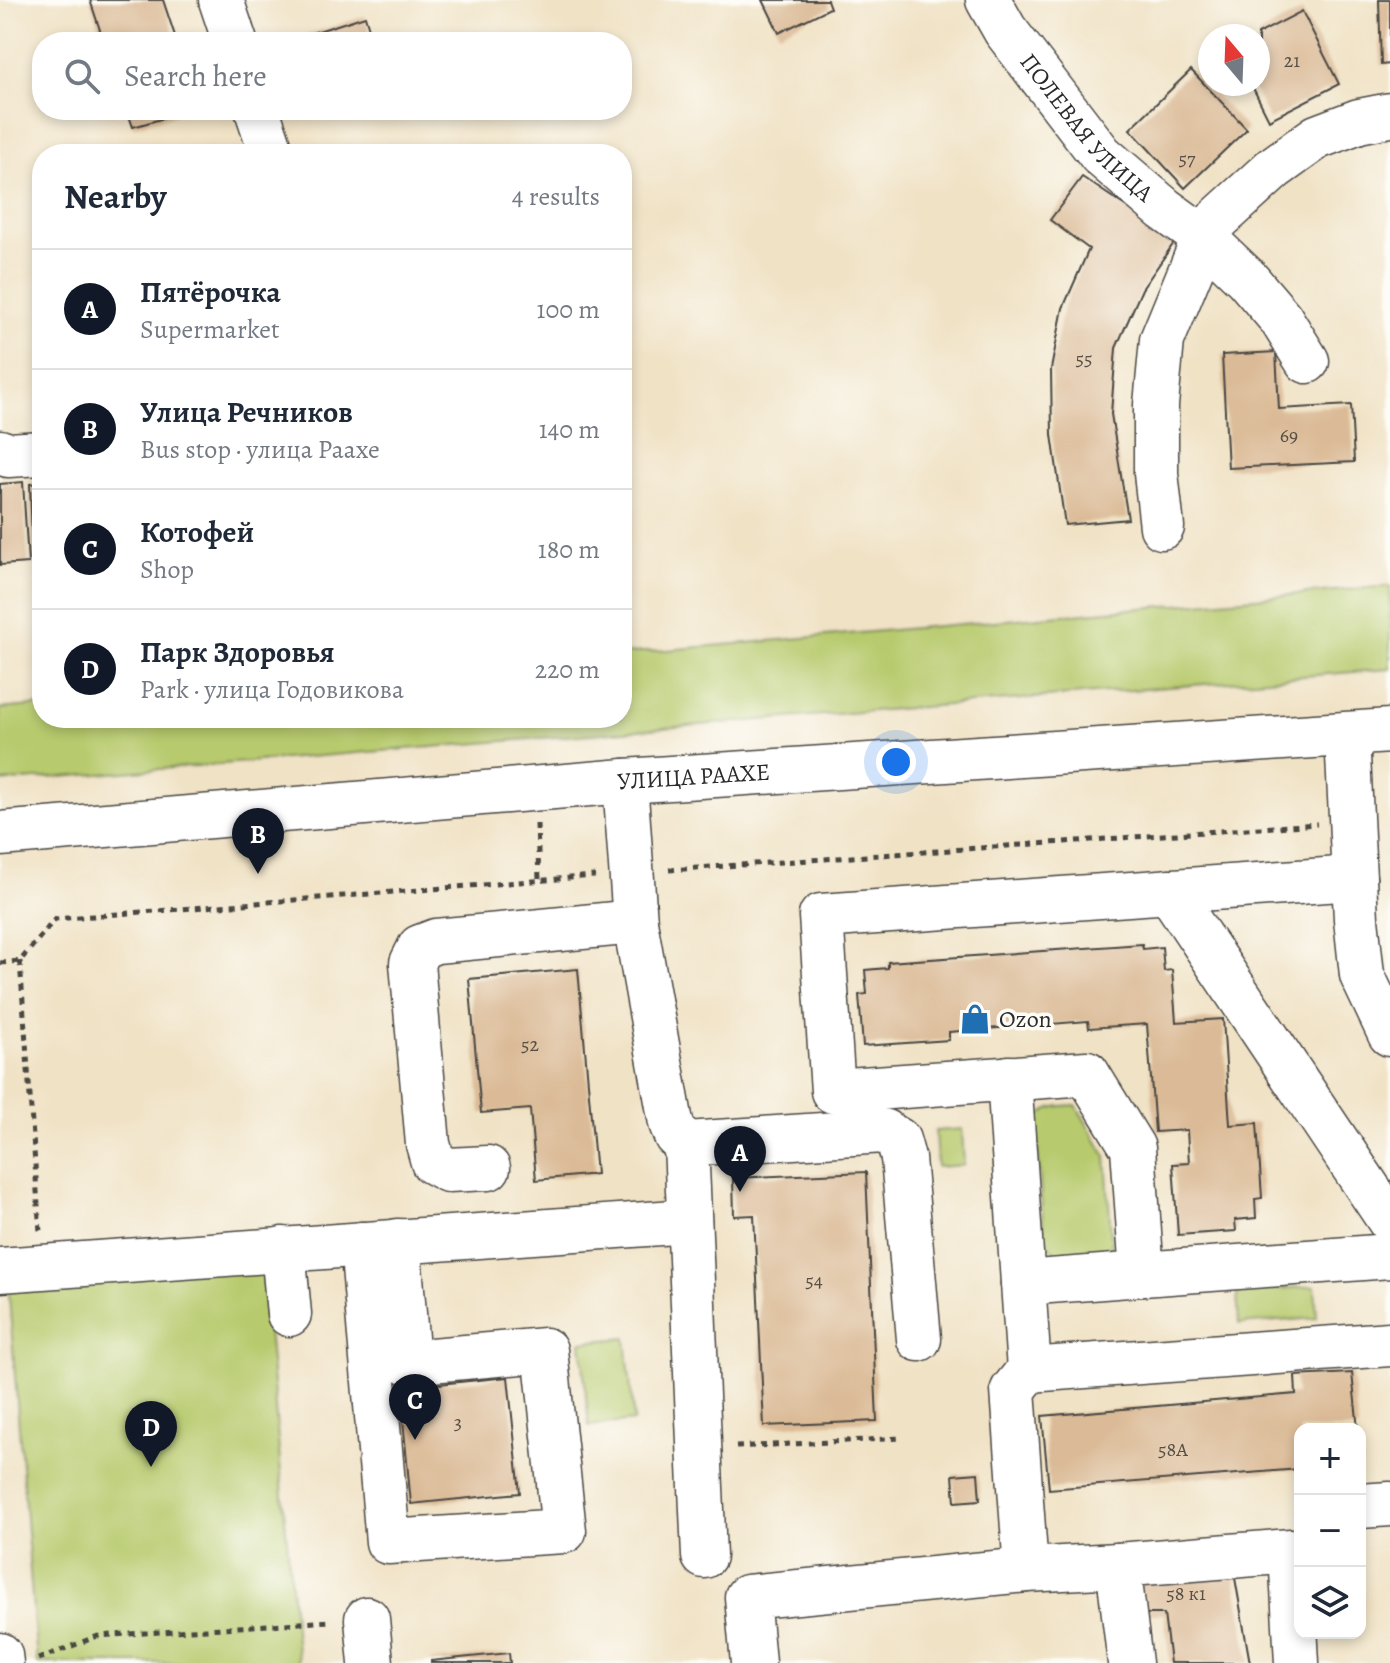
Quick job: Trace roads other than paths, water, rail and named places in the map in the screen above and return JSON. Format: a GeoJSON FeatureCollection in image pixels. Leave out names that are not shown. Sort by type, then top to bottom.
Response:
{"type":"FeatureCollection","features":[{"type":"Feature","properties":{"kind":"main road"},"geometry":{"type":"LineString","coordinates":[[221,0],[232,32]]}},
{"type":"Feature","properties":{"kind":"main road","name":"ПОЛЕВАЯ УЛИЦА"},"geometry":{"type":"LineString","coordinates":[[988,0],[1005,30],[1101,155],[1164,209],[1204,238],[1246,278],[1281,319],[1307,361]]}},
{"type":"Feature","properties":{"kind":"main road"},"geometry":{"type":"LineString","coordinates":[[1162,527],[1156,473],[1156,405],[1162,340],[1204,238],[1218,219],[1274,168],[1317,137],[1359,121],[1390,115]]}},
{"type":"Feature","properties":{"kind":"main road"},"geometry":{"type":"LineString","coordinates":[[260,120],[269,144]]}},
{"type":"Feature","properties":{"kind":"main road"},"geometry":{"type":"LineString","coordinates":[[0,452],[8,455],[32,454]]}},
{"type":"Feature","properties":{"kind":"main road","name":"УЛИЦА РААХЕ"},"geometry":{"type":"LineString","coordinates":[[0,834],[625,781],[1390,731]]}},
{"type":"Feature","properties":{"kind":"main road"},"geometry":{"type":"LineString","coordinates":[[1347,735],[1362,975],[1390,1034]]}},
{"type":"Feature","properties":{"kind":"main road"},"geometry":{"type":"LineString","coordinates":[[625,781],[635,922],[671,1123],[676,1136],[686,1144],[883,1131],[898,1140],[903,1158],[919,1339]]}},
{"type":"Feature","properties":{"kind":"main road"},"geometry":{"type":"LineString","coordinates":[[1142,1274],[1133,1148],[1087,1073],[833,1091],[821,916],[1354,878]]}},
{"type":"Feature","properties":{"kind":"main road"},"geometry":{"type":"LineString","coordinates":[[1169,891],[1390,1221]]}},
{"type":"Feature","properties":{"kind":"main road"},"geometry":{"type":"LineString","coordinates":[[488,1168],[448,1170],[433,1162],[428,1144],[412,963],[420,947],[436,941],[635,922]]}},
{"type":"Feature","properties":{"kind":"main road"},"geometry":{"type":"LineString","coordinates":[[1009,1078],[1029,1370],[1013,1390],[1026,1570]]}},
{"type":"Feature","properties":{"kind":"main road"},"geometry":{"type":"LineString","coordinates":[[686,1144],[704,1556]]}},
{"type":"Feature","properties":{"kind":"main road"},"geometry":{"type":"LineString","coordinates":[[0,1270],[689,1221]]}},
{"type":"Feature","properties":{"kind":"main road"},"geometry":{"type":"LineString","coordinates":[[380,1243],[408,1362],[545,1350],[564,1531],[388,1542],[380,1243]]}},
{"type":"Feature","properties":{"kind":"main road"},"geometry":{"type":"LineString","coordinates":[[283,1249],[289,1314]]}},
{"type":"Feature","properties":{"kind":"main road"},"geometry":{"type":"LineString","coordinates":[[1023,1283],[1390,1256]]}},
{"type":"Feature","properties":{"kind":"main road"},"geometry":{"type":"LineString","coordinates":[[1029,1370],[1390,1344]]}},
{"type":"Feature","properties":{"kind":"main road"},"geometry":{"type":"LineString","coordinates":[[1366,1506],[1390,1504]]}},
{"type":"Feature","properties":{"kind":"main road"},"geometry":{"type":"LineString","coordinates":[[753,1663],[747,1597],[1026,1570],[1118,1565],[1294,1546]]}},
{"type":"Feature","properties":{"kind":"main road"},"geometry":{"type":"LineString","coordinates":[[1118,1565],[1130,1663]]}},
{"type":"Feature","properties":{"kind":"main road"},"geometry":{"type":"LineString","coordinates":[[1296,1567],[1297,1663]]}},
{"type":"Feature","properties":{"kind":"main road"},"geometry":{"type":"LineString","coordinates":[[367,1619],[371,1663]]}},
{"type":"Feature","properties":{"kind":"place","name":"Улица Речников"},"geometry":{"type":"Point","coordinates":[258,874]}},
{"type":"Feature","properties":{"kind":"place","name":"Ozon"},"geometry":{"type":"Point","coordinates":[975,1019]}},
{"type":"Feature","properties":{"kind":"place","name":"Пятёрочка"},"geometry":{"type":"Point","coordinates":[740,1192]}},
{"type":"Feature","properties":{"kind":"place","name":"Котофей"},"geometry":{"type":"Point","coordinates":[415,1440]}},
{"type":"Feature","properties":{"kind":"place","name":"Парк Здоровья"},"geometry":{"type":"Point","coordinates":[151,1467]}}]}
